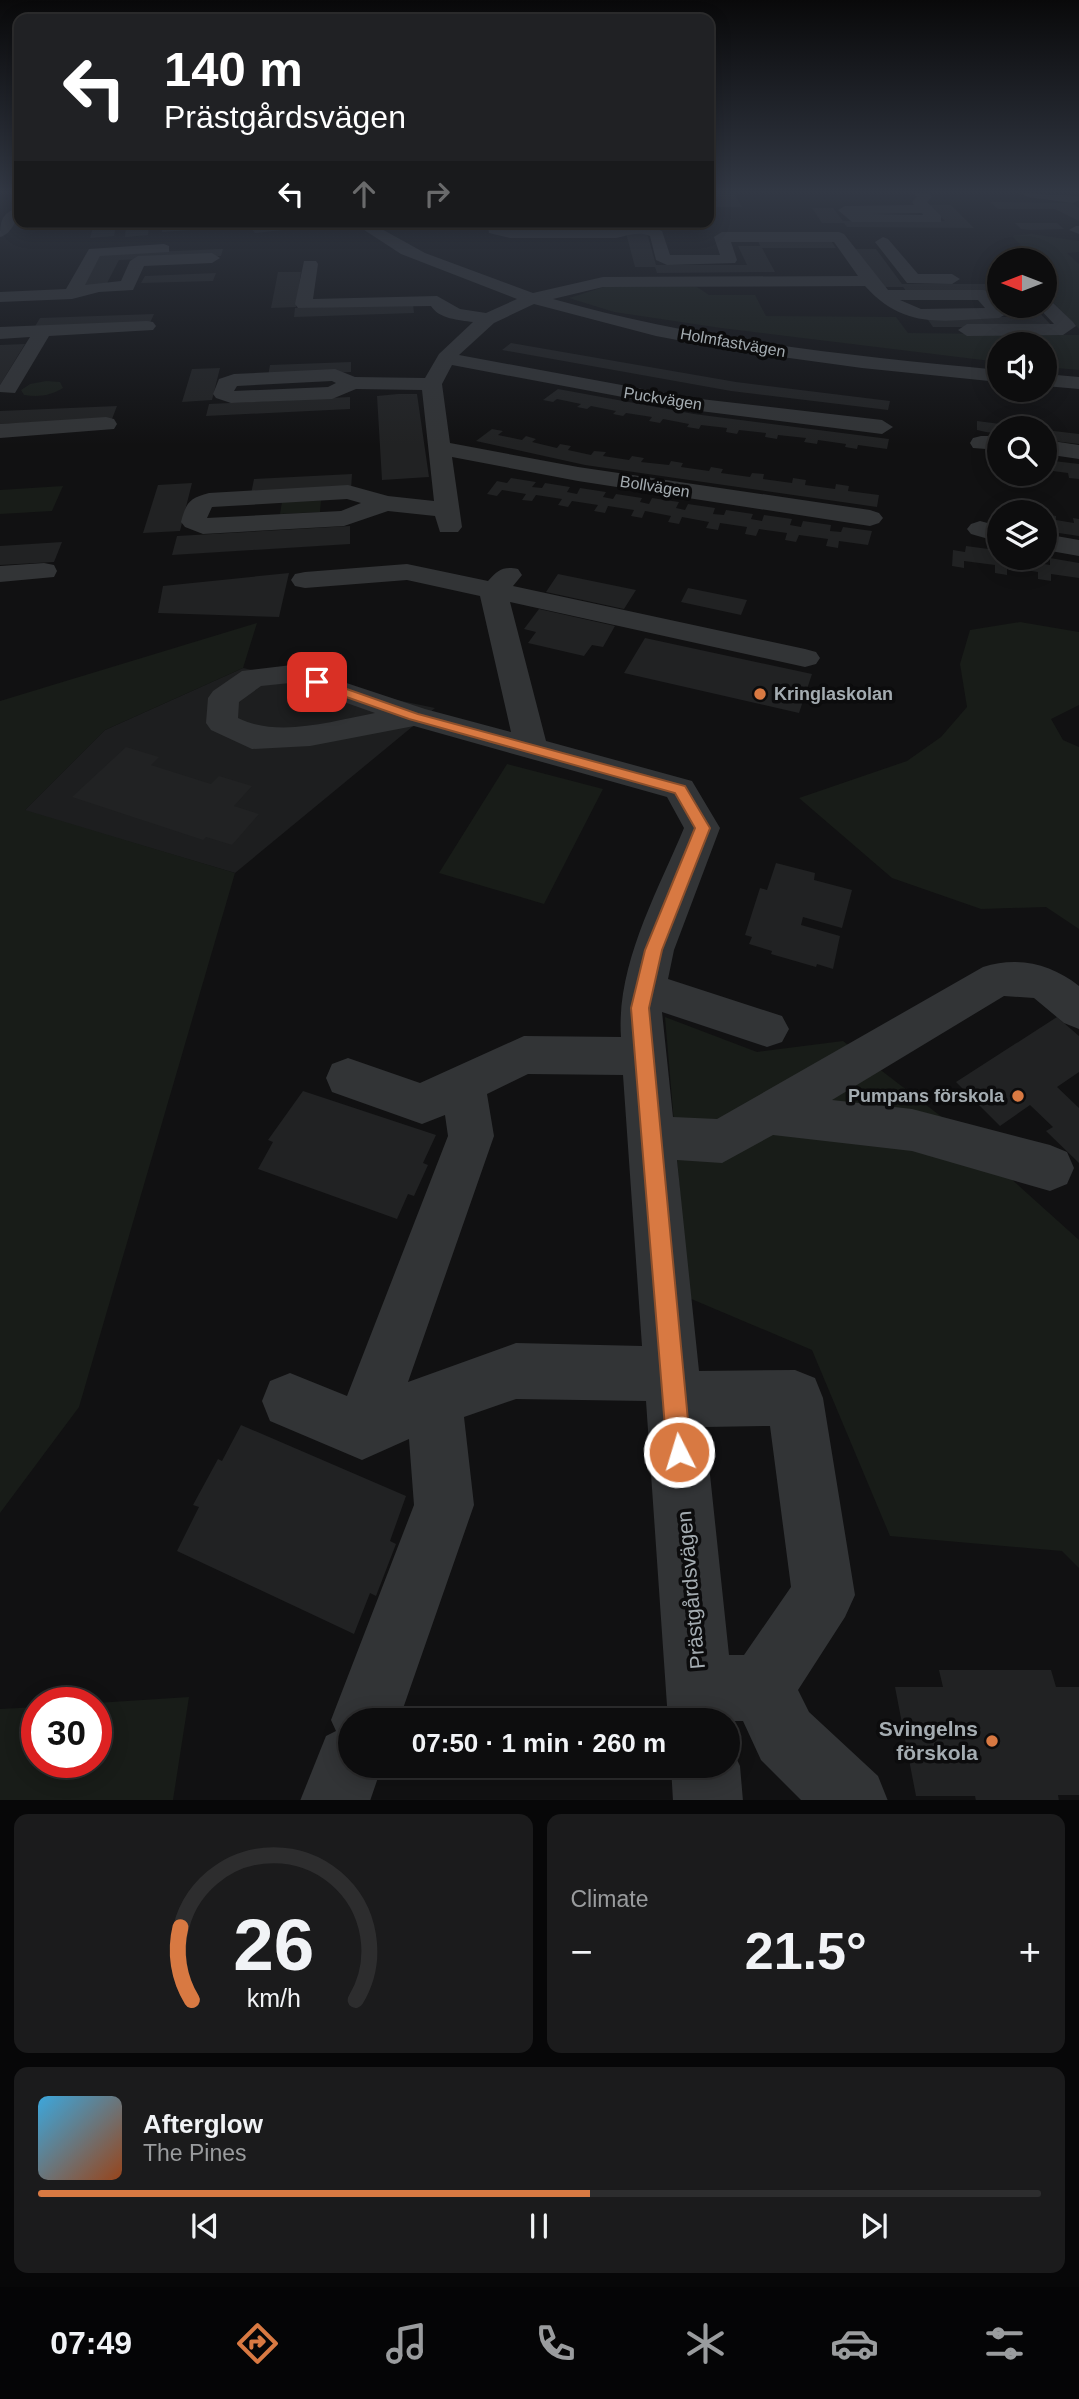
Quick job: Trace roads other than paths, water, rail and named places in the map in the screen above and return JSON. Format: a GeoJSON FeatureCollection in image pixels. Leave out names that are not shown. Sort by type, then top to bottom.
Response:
{"type":"FeatureCollection","features":[{"type":"Feature","properties":{"kind":"street"},"geometry":{"type":"LineString","coordinates":[[72,294],[81,277]]}},
{"type":"Feature","properties":{"kind":"street"},"geometry":{"type":"LineString","coordinates":[[0,297],[72,294],[99,287],[127,286],[132,277]]}},
{"type":"Feature","properties":{"kind":"street"},"geometry":{"type":"LineString","coordinates":[[308,277],[304,304],[437,301],[440,307],[456,314],[488,319]]}},
{"type":"Feature","properties":{"kind":"street","name":"Holmfastvägen"},"geometry":{"type":"LineString","coordinates":[[471,277],[533,298],[694,336],[798,352],[987,375]]}},
{"type":"Feature","properties":{"kind":"street"},"geometry":{"type":"LineString","coordinates":[[386,503],[344,518],[204,526],[194,522],[198,504],[209,500],[348,492],[448,519],[432,384],[446,358],[488,319],[533,298],[618,277]]}},
{"type":"Feature","properties":{"kind":"street"},"geometry":{"type":"LineString","coordinates":[[656,277],[869,281]]}},
{"type":"Feature","properties":{"kind":"street"},"geometry":{"type":"LineString","coordinates":[[785,277],[787,281]]}},
{"type":"Feature","properties":{"kind":"street"},"geometry":{"type":"LineString","coordinates":[[866,277],[884,295],[912,313],[925,328],[1063,329],[1067,326],[1057,316]]}},
{"type":"Feature","properties":{"kind":"street"},"geometry":{"type":"LineString","coordinates":[[911,277],[987,279]]}},
{"type":"Feature","properties":{"kind":"street"},"geometry":{"type":"LineString","coordinates":[[884,295],[983,295],[999,313],[912,313]]}},
{"type":"Feature","properties":{"kind":"street"},"geometry":{"type":"LineString","coordinates":[[0,332],[147,326]]}},
{"type":"Feature","properties":{"kind":"street"},"geometry":{"type":"LineString","coordinates":[[8,389],[43,331]]}},
{"type":"Feature","properties":{"kind":"street","name":"Puckvägen"},"geometry":{"type":"LineString","coordinates":[[446,358],[692,404],[881,427]]}},
{"type":"Feature","properties":{"kind":"street"},"geometry":{"type":"LineString","coordinates":[[352,383],[332,393],[231,397],[223,394],[226,383],[234,380],[335,375],[352,383],[432,384]]}},
{"type":"Feature","properties":{"kind":"street"},"geometry":{"type":"LineString","coordinates":[[1057,381],[1079,383]]}},
{"type":"Feature","properties":{"kind":"street"},"geometry":{"type":"LineString","coordinates":[[0,431],[106,424]]}},
{"type":"Feature","properties":{"kind":"street","name":"Bollvägen"},"geometry":{"type":"LineString","coordinates":[[440,448],[591,476],[870,518]]}},
{"type":"Feature","properties":{"kind":"street"},"geometry":{"type":"LineString","coordinates":[[1057,449],[1079,452]]}},
{"type":"Feature","properties":{"kind":"street"},"geometry":{"type":"LineString","coordinates":[[1057,544],[1079,548]]}},
{"type":"Feature","properties":{"kind":"street"},"geometry":{"type":"LineString","coordinates":[[0,574],[44,571]]}},
{"type":"Feature","properties":{"kind":"street"},"geometry":{"type":"LineString","coordinates":[[305,580],[407,572],[501,583],[804,658]]}},
{"type":"Feature","properties":{"kind":"street"},"geometry":{"type":"LineString","coordinates":[[501,583],[531,748]]}},
{"type":"Feature","properties":{"kind":"street","name":"Prästgårdsvägen"},"geometry":{"type":"LineString","coordinates":[[414,716],[310,736],[252,738],[222,723],[224,698],[253,678],[292,674],[414,716],[680,789],[702,828],[654,950],[640,1008],[673,1387],[721,1699]]}},
{"type":"Feature","properties":{"kind":"street"},"geometry":{"type":"LineString","coordinates":[[652,1138],[722,1141],[998,979],[1044,982],[1079,1011]]}},
{"type":"Feature","properties":{"kind":"street"},"geometry":{"type":"LineString","coordinates":[[645,989],[767,1029]]}},
{"type":"Feature","properties":{"kind":"street"},"geometry":{"type":"LineString","coordinates":[[348,1078],[422,1104],[524,1055],[644,1056]]}},
{"type":"Feature","properties":{"kind":"street"},"geometry":{"type":"LineString","coordinates":[[362,1431],[471,1136],[463,1083]]}},
{"type":"Feature","properties":{"kind":"street"},"geometry":{"type":"LineString","coordinates":[[768,1114],[912,1130],[1050,1167]]}},
{"type":"Feature","properties":{"kind":"street"},"geometry":{"type":"LineString","coordinates":[[290,1401],[362,1431],[434,1399],[516,1371],[795,1398],[823,1595],[721,1699],[785,1736],[852,1800]]}},
{"type":"Feature","properties":{"kind":"street"},"geometry":{"type":"LineString","coordinates":[[369,1708],[444,1505],[434,1399]]}},
{"type":"Feature","properties":{"kind":"street"},"geometry":{"type":"LineString","coordinates":[[335,1800],[343,1778]]}},
{"type":"Feature","properties":{"kind":"street"},"geometry":{"type":"LineString","coordinates":[[706,1778],[708,1800]]}},
{"type":"Feature","properties":{"kind":"place","name":"Kringlaskolan"},"geometry":{"type":"Point","coordinates":[760,694]}},
{"type":"Feature","properties":{"kind":"place","name":"Pumpans förskola"},"geometry":{"type":"Point","coordinates":[1018,1096]}},
{"type":"Feature","properties":{"kind":"place","name":"Svingelns förskola"},"geometry":{"type":"Point","coordinates":[992,1741]}}]}
